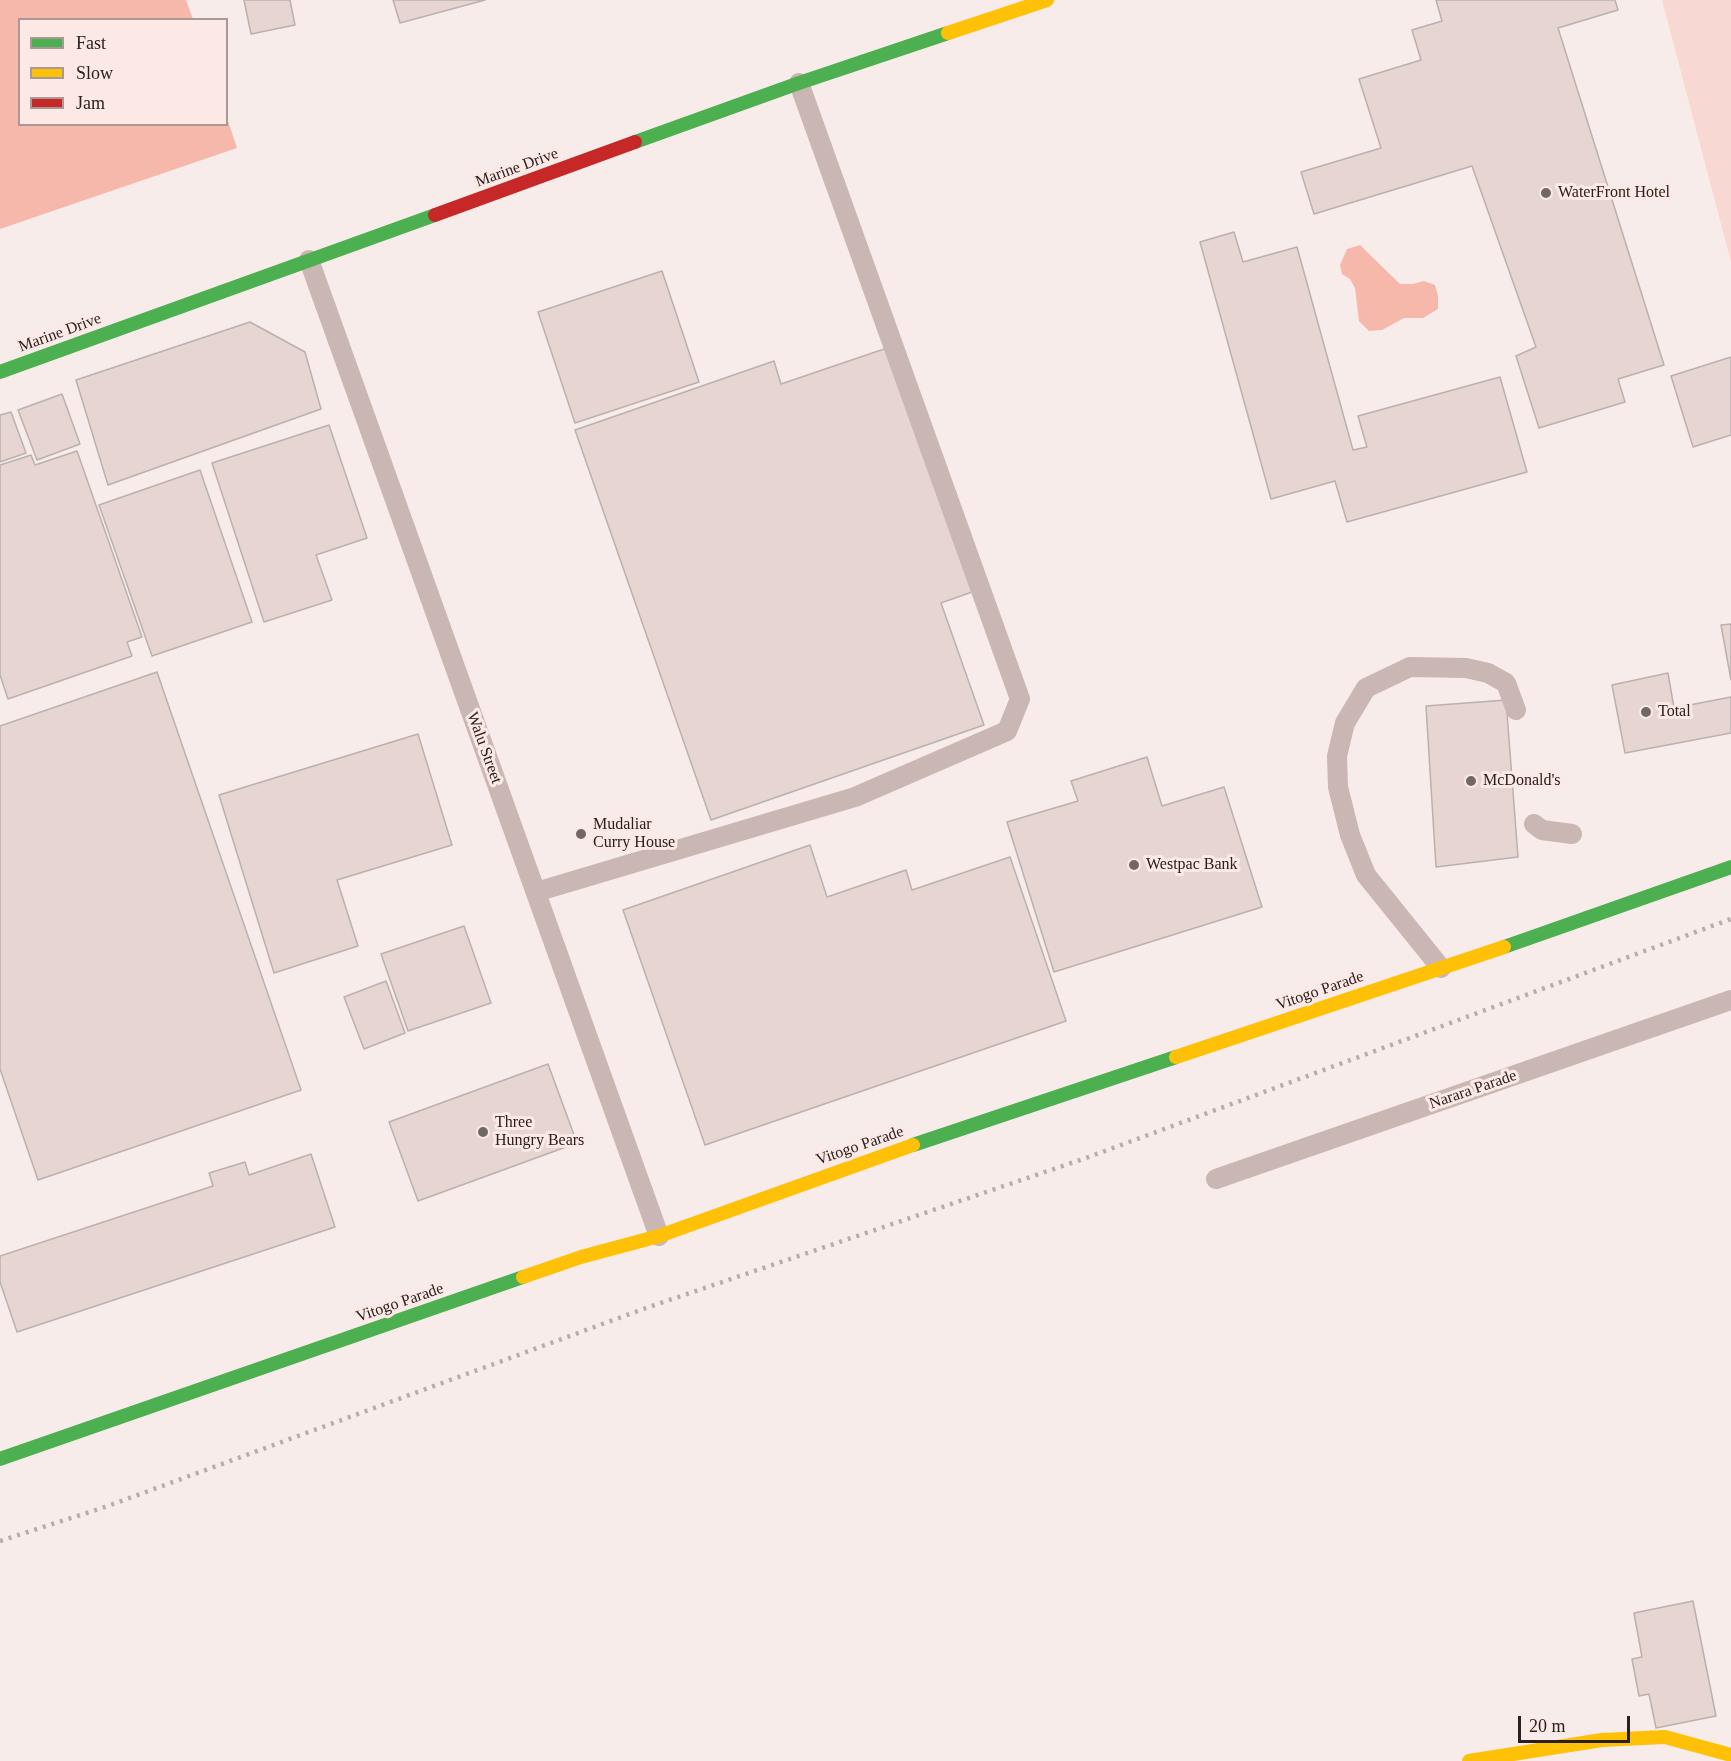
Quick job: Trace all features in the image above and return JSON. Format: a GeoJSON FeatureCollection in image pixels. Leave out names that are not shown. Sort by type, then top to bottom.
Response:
{"type":"FeatureCollection","features":[{"type":"Feature","properties":{"kind":"main road","name":"Marine Drive"},"geometry":{"type":"LineString","coordinates":[[0,372],[799,83],[1047,0]]}},
{"type":"Feature","properties":{"kind":"main road","name":"Vitogo Parade"},"geometry":{"type":"LineString","coordinates":[[0,1459],[581,1257],[659,1236],[846,1168],[1569,926],[1731,867]]}},
{"type":"Feature","properties":{"kind":"main road"},"geometry":{"type":"LineString","coordinates":[[1469,1761],[1602,1740],[1665,1737],[1731,1755]]}},
{"type":"Feature","properties":{"kind":"lane"},"geometry":{"type":"LineString","coordinates":[[536,892],[855,797],[1007,731],[1020,699],[799,83]]}},
{"type":"Feature","properties":{"kind":"lane","name":"Walu Street"},"geometry":{"type":"LineString","coordinates":[[309,260],[659,1236]]}},
{"type":"Feature","properties":{"kind":"lane"},"geometry":{"type":"LineString","coordinates":[[1441,968],[1366,875],[1350,836],[1338,788],[1337,756],[1345,723],[1366,688],[1410,667],[1466,668],[1488,673],[1506,683],[1516,710]]}},
{"type":"Feature","properties":{"kind":"lane"},"geometry":{"type":"LineString","coordinates":[[1534,824],[1542,830],[1572,834]]}},
{"type":"Feature","properties":{"kind":"lane","name":"Narara Parade"},"geometry":{"type":"LineString","coordinates":[[1216,1179],[1731,1000]]}},
{"type":"Feature","properties":{"kind":"shaded area"},"geometry":{"type":"Polygon","coordinates":[[[0,0],[186,0],[193,18],[18,18],[18,126],[228,126],[228,121],[237,148],[0,229],[0,0]]]}},
{"type":"Feature","properties":{"kind":"shaded area"},"geometry":{"type":"Polygon","coordinates":[[[1662,0],[1731,0],[1731,262],[1662,0]]]}},
{"type":"Feature","properties":{"kind":"shaded area"},"geometry":{"type":"Polygon","coordinates":[[[1360,245],[1400,284],[1424,281],[1435,285],[1438,309],[1423,318],[1404,318],[1382,330],[1369,331],[1359,321],[1355,288],[1350,279],[1342,274],[1340,265],[1347,249],[1360,245]]]}},
{"type":"Feature","properties":{"kind":"building"},"geometry":{"type":"Polygon","coordinates":[[[244,0],[290,0],[295,25],[251,34],[244,0]]]}},
{"type":"Feature","properties":{"kind":"building"},"geometry":{"type":"Polygon","coordinates":[[[393,0],[485,0],[400,23],[393,0]]]}},
{"type":"Feature","properties":{"kind":"building","name":"WaterFront Hotel"},"geometry":{"type":"Polygon","coordinates":[[[1436,0],[1615,0],[1618,10],[1558,28],[1664,365],[1618,379],[1625,402],[1539,428],[1516,356],[1536,347],[1472,166],[1314,214],[1301,172],[1381,148],[1359,79],[1421,60],[1412,30],[1442,21],[1436,0]]]}},
{"type":"Feature","properties":{"kind":"building"},"geometry":{"type":"Polygon","coordinates":[[[1234,232],[1243,262],[1297,247],[1353,450],[1367,447],[1358,416],[1500,377],[1527,472],[1347,522],[1335,481],[1271,499],[1200,242],[1234,232]]]}},
{"type":"Feature","properties":{"kind":"building"},"geometry":{"type":"Polygon","coordinates":[[[662,271],[699,382],[575,423],[538,312],[662,271]]]}},
{"type":"Feature","properties":{"kind":"building"},"geometry":{"type":"Polygon","coordinates":[[[250,322],[305,352],[321,409],[108,485],[76,380],[250,322]]]}},
{"type":"Feature","properties":{"kind":"building"},"geometry":{"type":"Polygon","coordinates":[[[887,348],[972,592],[941,603],[984,725],[711,820],[575,430],[774,361],[781,384],[887,348]]]}},
{"type":"Feature","properties":{"kind":"building"},"geometry":{"type":"Polygon","coordinates":[[[1731,357],[1731,435],[1693,447],[1671,376],[1731,357]]]}},
{"type":"Feature","properties":{"kind":"building"},"geometry":{"type":"Polygon","coordinates":[[[62,394],[80,444],[37,460],[18,410],[62,394]]]}},
{"type":"Feature","properties":{"kind":"building"},"geometry":{"type":"Polygon","coordinates":[[[11,412],[26,453],[0,462],[0,415],[11,412]]]}},
{"type":"Feature","properties":{"kind":"building"},"geometry":{"type":"Polygon","coordinates":[[[329,425],[367,538],[316,555],[332,600],[264,622],[212,463],[329,425]]]}},
{"type":"Feature","properties":{"kind":"building"},"geometry":{"type":"Polygon","coordinates":[[[77,451],[142,637],[127,642],[132,656],[8,699],[0,675],[0,465],[31,455],[35,465],[77,451]]]}},
{"type":"Feature","properties":{"kind":"building"},"geometry":{"type":"Polygon","coordinates":[[[200,470],[252,622],[152,656],[99,505],[200,470]]]}},
{"type":"Feature","properties":{"kind":"building"},"geometry":{"type":"Polygon","coordinates":[[[1731,624],[1731,680],[1721,625],[1731,624]]]}},
{"type":"Feature","properties":{"kind":"building"},"geometry":{"type":"Polygon","coordinates":[[[157,672],[301,1090],[38,1180],[0,1069],[0,726],[157,672]]]}},
{"type":"Feature","properties":{"kind":"building"},"geometry":{"type":"Polygon","coordinates":[[[1668,673],[1674,708],[1731,697],[1731,733],[1625,753],[1612,685],[1668,673]]]}},
{"type":"Feature","properties":{"kind":"building","name":"McDonald's"},"geometry":{"type":"Polygon","coordinates":[[[1506,700],[1518,857],[1436,867],[1426,706],[1506,700]]]}},
{"type":"Feature","properties":{"kind":"building"},"geometry":{"type":"Polygon","coordinates":[[[418,734],[452,845],[337,880],[358,946],[274,973],[219,795],[418,734]]]}},
{"type":"Feature","properties":{"kind":"building","name":"Westpac Bank"},"geometry":{"type":"Polygon","coordinates":[[[1147,757],[1162,806],[1224,787],[1262,907],[1054,972],[1007,822],[1078,801],[1071,781],[1147,757]]]}},
{"type":"Feature","properties":{"kind":"building"},"geometry":{"type":"Polygon","coordinates":[[[810,845],[827,897],[906,870],[912,890],[1010,857],[1066,1021],[705,1145],[623,910],[810,845]]]}},
{"type":"Feature","properties":{"kind":"building"},"geometry":{"type":"Polygon","coordinates":[[[464,926],[491,1003],[408,1031],[381,954],[464,926]]]}},
{"type":"Feature","properties":{"kind":"building"},"geometry":{"type":"Polygon","coordinates":[[[386,981],[405,1033],[364,1049],[344,997],[386,981]]]}},
{"type":"Feature","properties":{"kind":"building","name":"Three Hungry Bears"},"geometry":{"type":"Polygon","coordinates":[[[548,1064],[577,1143],[418,1201],[389,1122],[548,1064]]]}},
{"type":"Feature","properties":{"kind":"building"},"geometry":{"type":"Polygon","coordinates":[[[311,1154],[335,1227],[17,1332],[0,1282],[0,1256],[213,1186],[209,1173],[245,1162],[249,1175],[311,1154]]]}},
{"type":"Feature","properties":{"kind":"building"},"geometry":{"type":"Polygon","coordinates":[[[1693,1601],[1716,1716],[1656,1728],[1649,1694],[1639,1696],[1632,1659],[1642,1657],[1634,1613],[1693,1601]]]}},
{"type":"Feature","properties":{"kind":"railway"},"geometry":{"type":"LineString","coordinates":[[0,1541],[105,1507],[646,1308],[1086,1158],[1731,919]]}},
{"type":"Feature","properties":{"kind":"traffic: fast"},"geometry":{"type":"LineString","coordinates":[[635,142],[948,33]]}},
{"type":"Feature","properties":{"kind":"traffic: fast"},"geometry":{"type":"LineString","coordinates":[[0,372],[435,215]]}},
{"type":"Feature","properties":{"kind":"traffic: fast"},"geometry":{"type":"LineString","coordinates":[[1504,947],[1731,867]]}},
{"type":"Feature","properties":{"kind":"traffic: fast"},"geometry":{"type":"LineString","coordinates":[[913,1145],[1176,1057]]}},
{"type":"Feature","properties":{"kind":"traffic: fast"},"geometry":{"type":"LineString","coordinates":[[0,1459],[523,1277]]}},
{"type":"Feature","properties":{"kind":"traffic: slow"},"geometry":{"type":"LineString","coordinates":[[948,33],[1047,0]]}},
{"type":"Feature","properties":{"kind":"traffic: slow"},"geometry":{"type":"LineString","coordinates":[[1176,1057],[1504,947]]}},
{"type":"Feature","properties":{"kind":"traffic: slow"},"geometry":{"type":"LineString","coordinates":[[523,1277],[581,1257],[659,1236],[913,1145]]}},
{"type":"Feature","properties":{"kind":"traffic: slow"},"geometry":{"type":"LineString","coordinates":[[1469,1761],[1602,1740],[1665,1737],[1731,1755]]}},
{"type":"Feature","properties":{"kind":"traffic: jam"},"geometry":{"type":"LineString","coordinates":[[435,215],[635,142]]}},
{"type":"Feature","properties":{"kind":"place","name":"WaterFront Hotel"},"geometry":{"type":"Point","coordinates":[1546,193]}},
{"type":"Feature","properties":{"kind":"place","name":"Total"},"geometry":{"type":"Point","coordinates":[1646,712]}},
{"type":"Feature","properties":{"kind":"place","name":"McDonald's"},"geometry":{"type":"Point","coordinates":[1471,781]}},
{"type":"Feature","properties":{"kind":"place","name":"Mudaliar Curry House"},"geometry":{"type":"Point","coordinates":[581,834]}},
{"type":"Feature","properties":{"kind":"place","name":"Westpac Bank"},"geometry":{"type":"Point","coordinates":[1134,865]}},
{"type":"Feature","properties":{"kind":"place","name":"Three Hungry Bears"},"geometry":{"type":"Point","coordinates":[483,1132]}}]}
